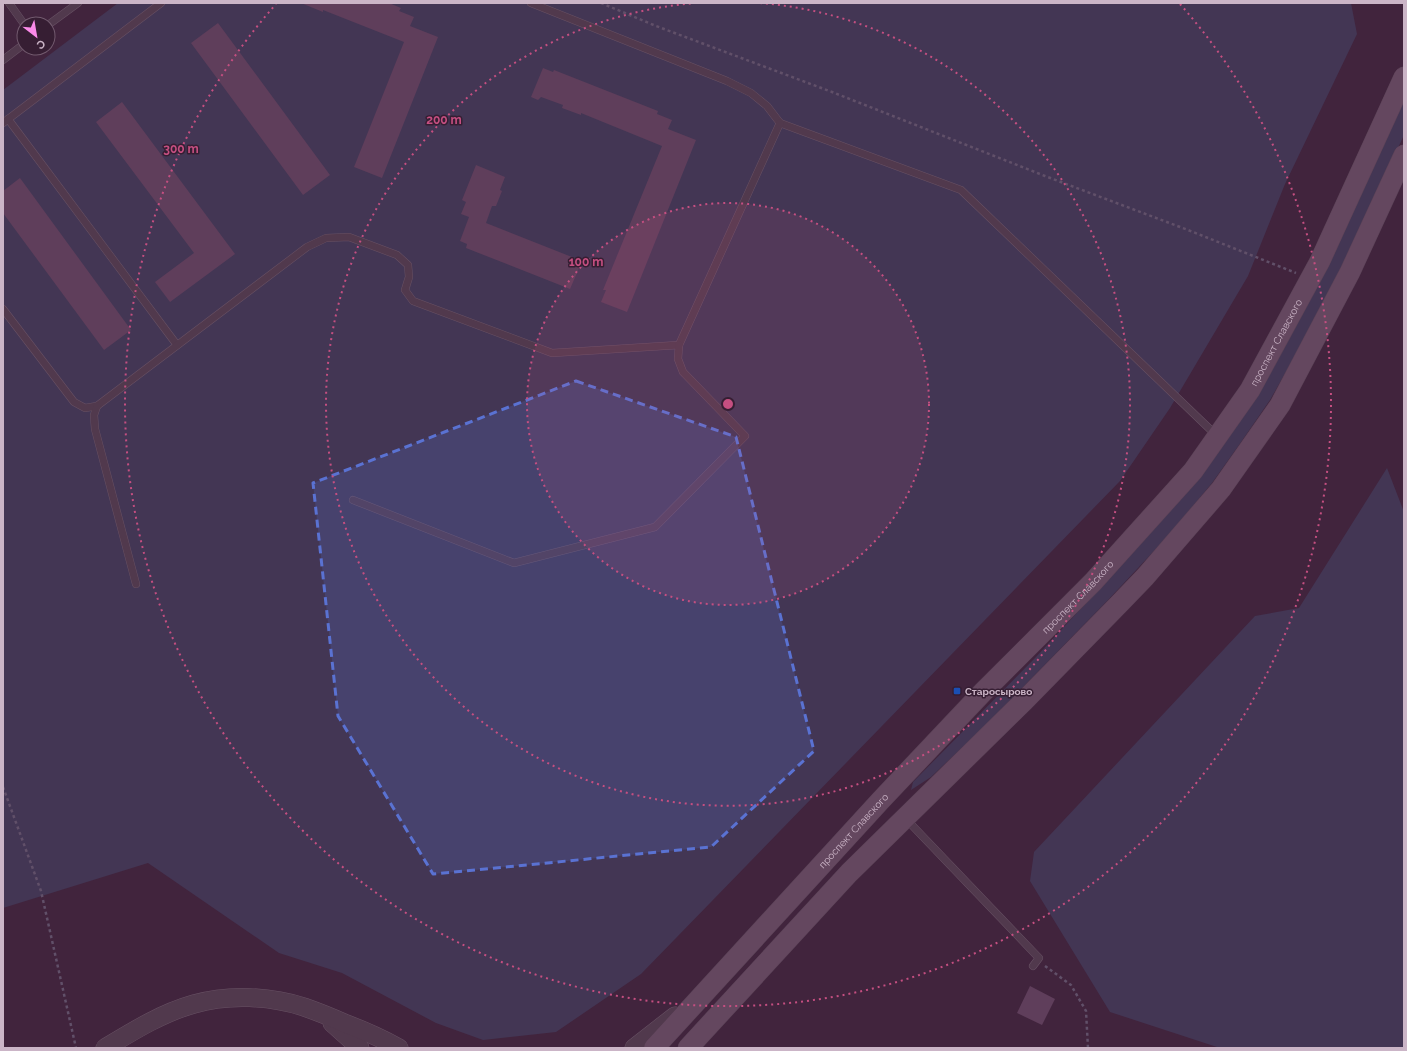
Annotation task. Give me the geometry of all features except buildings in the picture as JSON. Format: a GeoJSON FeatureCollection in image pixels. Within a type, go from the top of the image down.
{"type":"FeatureCollection","features":[{"type":"Feature","properties":{"kind":"main road","name":"проспект Славского"},"geometry":{"type":"LineString","coordinates":[[654,1048],[892,788],[983,692],[1093,582],[1193,471],[1250,390],[1320,261],[1404,77]]}},
{"type":"Feature","properties":{"kind":"main road"},"geometry":{"type":"LineString","coordinates":[[688,1048],[849,873],[1018,706],[1145,577],[1221,489],[1280,405],[1350,272],[1404,155]]}},
{"type":"Feature","properties":{"kind":"street"},"geometry":{"type":"LineString","coordinates":[[105,1048],[169,1012],[210,1000],[249,997],[283,1001],[321,1013],[382,1038],[399,1048]]}},
{"type":"Feature","properties":{"kind":"street"},"geometry":{"type":"LineString","coordinates":[[634,1048],[700,997]]}},
{"type":"Feature","properties":{"kind":"street"},"geometry":{"type":"LineString","coordinates":[[321,1013],[360,1048]]}},
{"type":"Feature","properties":{"kind":"street"},"geometry":{"type":"LineString","coordinates":[[694,1048],[718,1016]]}},
{"type":"Feature","properties":{"kind":"lane"},"geometry":{"type":"LineString","coordinates":[[9,3],[18,16]]}},
{"type":"Feature","properties":{"kind":"lane"},"geometry":{"type":"LineString","coordinates":[[56,19],[78,3]]}},
{"type":"Feature","properties":{"kind":"lane"},"geometry":{"type":"LineString","coordinates":[[161,3],[6,121],[177,345]]}},
{"type":"Feature","properties":{"kind":"lane"},"geometry":{"type":"LineString","coordinates":[[531,3],[727,81],[751,93],[767,106],[780,123],[961,190],[1217,436]]}},
{"type":"Feature","properties":{"kind":"lane"},"geometry":{"type":"LineString","coordinates":[[3,60],[16,50]]}},
{"type":"Feature","properties":{"kind":"lane"},"geometry":{"type":"LineString","coordinates":[[353,500],[514,563],[655,527],[745,436],[683,372],[678,359],[679,345],[780,123]]}},
{"type":"Feature","properties":{"kind":"lane"},"geometry":{"type":"LineString","coordinates":[[3,309],[74,402],[84,408],[97,406],[307,247],[326,238],[349,237],[397,255],[408,265],[409,277],[405,290],[413,301],[552,354],[679,345]]}},
{"type":"Feature","properties":{"kind":"lane"},"geometry":{"type":"LineString","coordinates":[[97,406],[94,416],[95,429],[136,584]]}},
{"type":"Feature","properties":{"kind":"lane"},"geometry":{"type":"LineString","coordinates":[[905,818],[1039,958],[1035,963]]}},
{"type":"Feature","properties":{"kind":"path"},"geometry":{"type":"LineString","coordinates":[[601,3],[656,26],[832,92],[1310,279]]}},
{"type":"Feature","properties":{"kind":"path"},"geometry":{"type":"LineString","coordinates":[[3,788],[41,891],[76,1048]]}},
{"type":"Feature","properties":{"kind":"path"},"geometry":{"type":"LineString","coordinates":[[1035,963],[1071,985],[1086,1011],[1088,1048]]}},
{"type":"Feature","properties":{"kind":"highlighted area"},"geometry":{"type":"Polygon","coordinates":[[[576,381],[736,437],[814,751],[711,847],[433,874],[338,716],[313,483],[576,381]]]}},
{"type":"Feature","properties":{"kind":"shaded area"},"geometry":{"type":"Polygon","coordinates":[[[118,3],[1351,3],[1357,34],[1285,184],[1248,276],[1170,408],[1120,481],[641,974],[556,1032],[483,1040],[436,1023],[342,973],[279,953],[148,863],[3,908],[3,90],[48,56],[56,56],[56,50],[118,3]]]}},
{"type":"Feature","properties":{"kind":"shaded area"},"geometry":{"type":"Polygon","coordinates":[[[1404,95],[1404,135],[1342,268],[1308,333],[1270,400],[1239,445],[1212,483],[1168,536],[1109,599],[985,726],[931,777],[911,790],[913,782],[1036,657],[1099,589],[1196,475],[1404,95]]]}},
{"type":"Feature","properties":{"kind":"shaded area"},"geometry":{"type":"Polygon","coordinates":[[[1387,468],[1404,512],[1404,1048],[1220,1048],[1110,1012],[1030,881],[1034,852],[1255,616],[1299,608],[1387,468]]]}},
{"type":"Feature","properties":{"kind":"place","name":"Старосырово"},"geometry":{"type":"Point","coordinates":[957,691]}}]}
